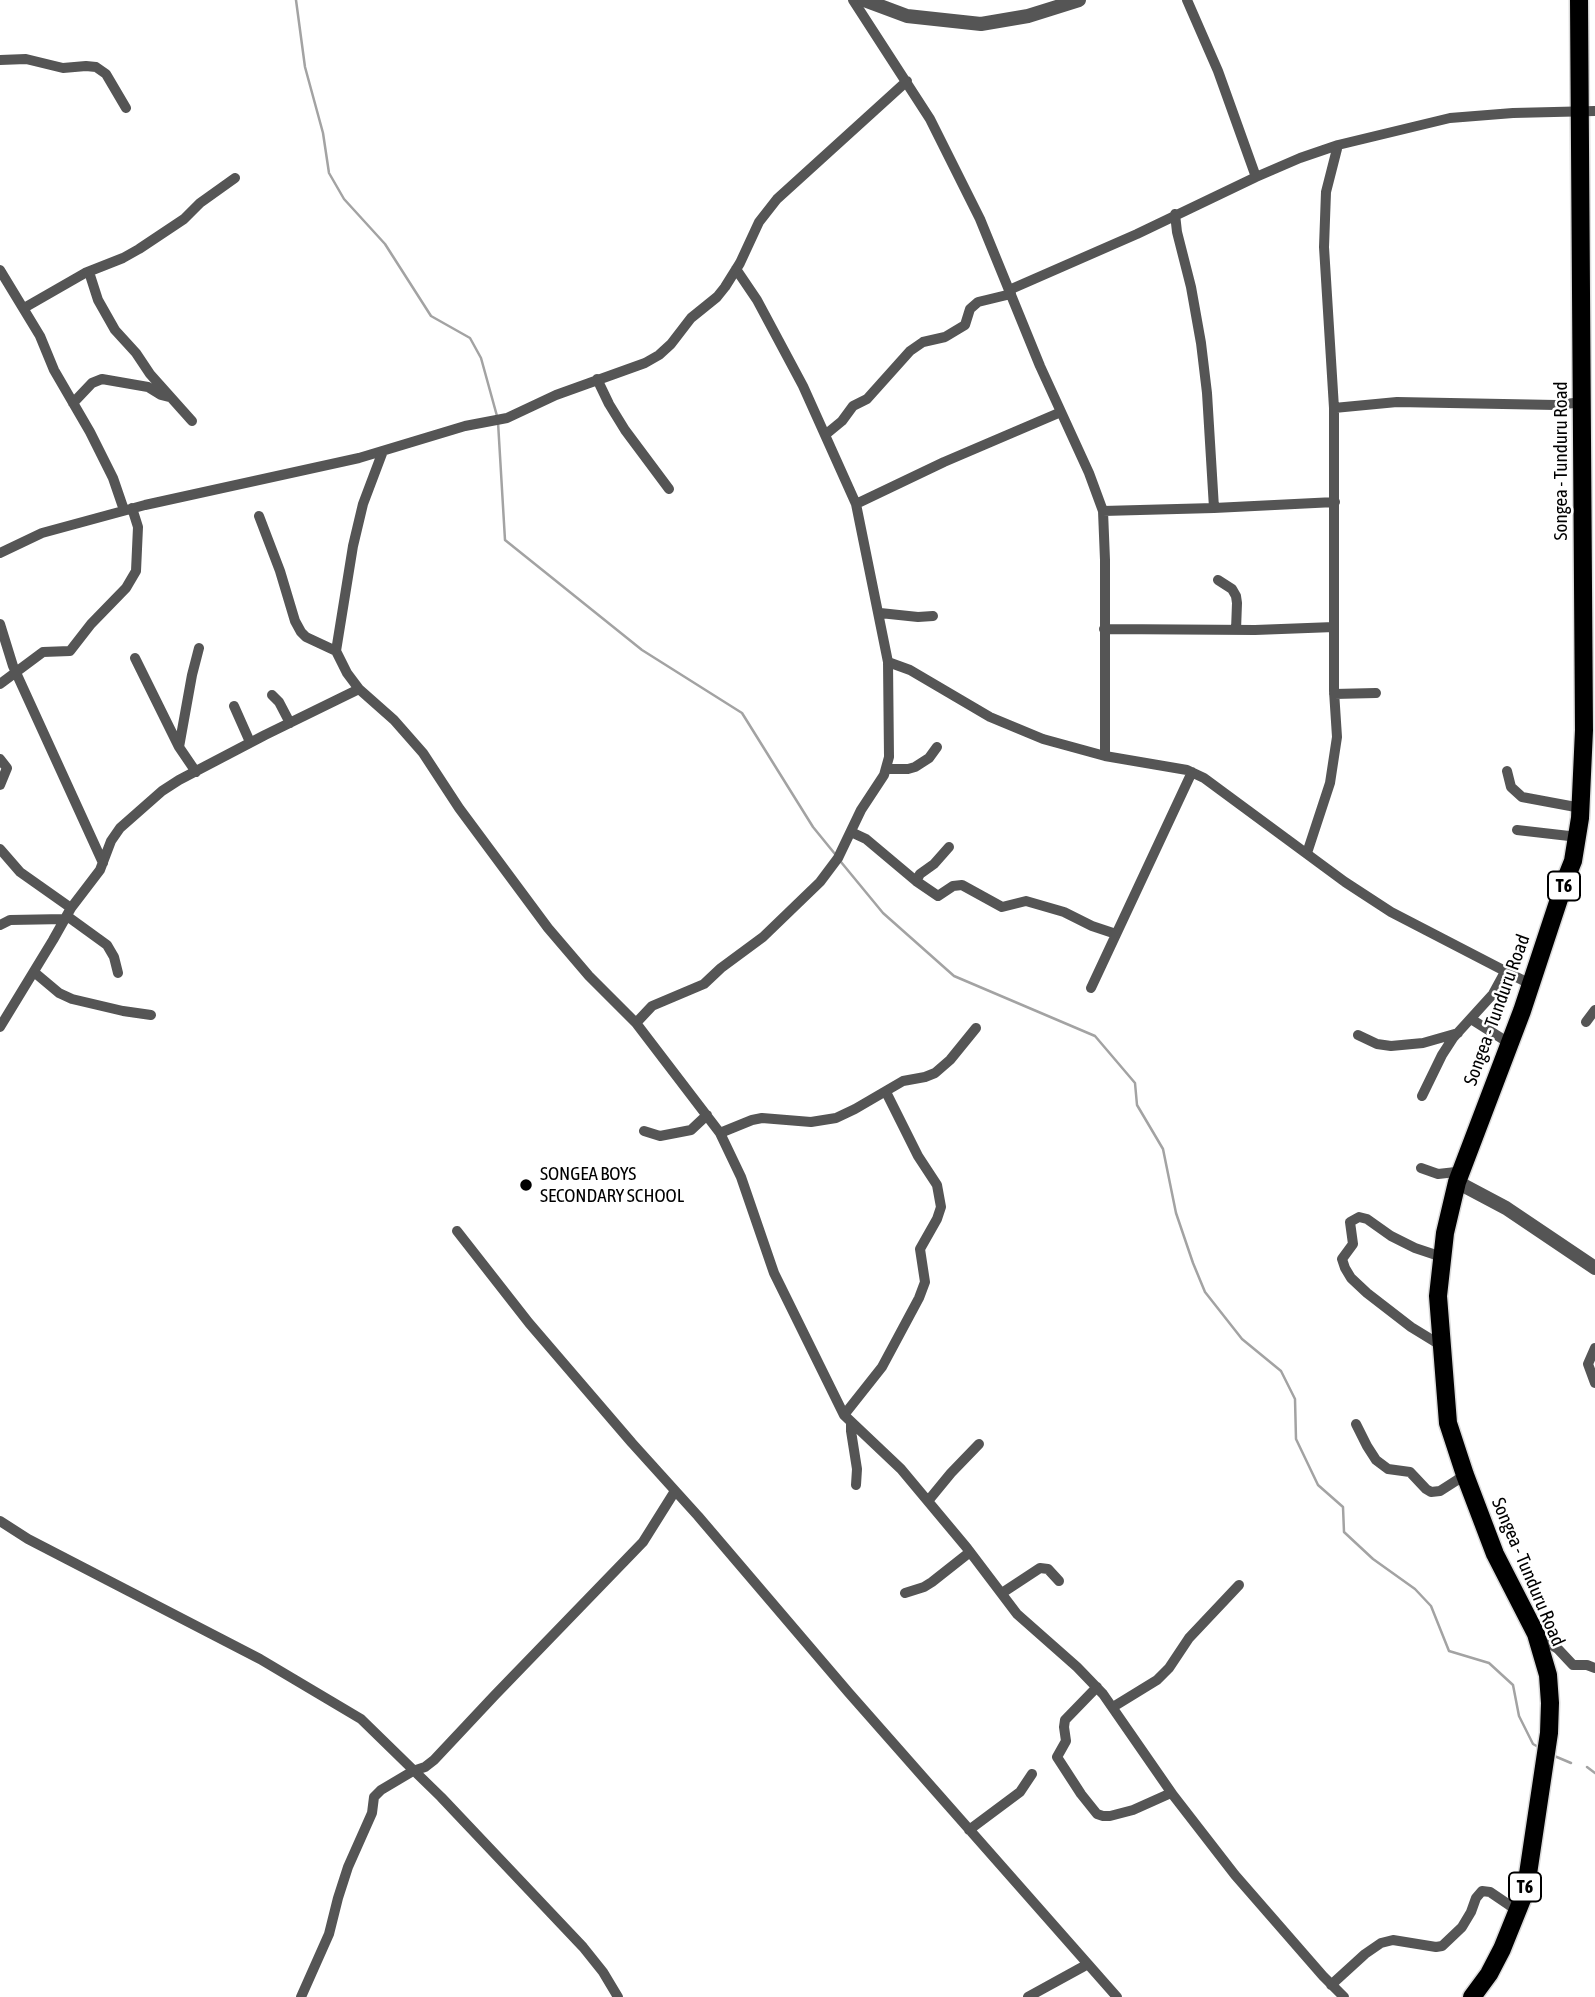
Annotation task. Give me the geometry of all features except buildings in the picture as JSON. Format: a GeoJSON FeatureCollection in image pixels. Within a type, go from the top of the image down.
{"type":"FeatureCollection","features":[{"type":"Feature","properties":{"kind":"highway","name":"Songea - Tunduru Road"},"geometry":{"type":"LineString","coordinates":[[1472,1997],[1503,1949],[1528,1874],[1549,1733],[1550,1703],[1548,1675],[1536,1634],[1494,1553],[1448,1423],[1438,1296],[1445,1233],[1459,1175],[1573,862],[1578,837],[1589,729],[1589,538],[1583,402],[1588,294],[1587,111],[1579,0]]}},
{"type":"Feature","properties":{"kind":"street"},"geometry":{"type":"LineString","coordinates":[[853,0],[930,119],[980,219],[1103,511],[1105,756]]}},
{"type":"Feature","properties":{"kind":"street"},"geometry":{"type":"LineString","coordinates":[[864,0],[907,16],[981,24],[1028,16],[1079,0]]}},
{"type":"Feature","properties":{"kind":"street"},"geometry":{"type":"LineString","coordinates":[[1187,0],[1218,71],[1256,177]]}},
{"type":"Feature","properties":{"kind":"street"},"geometry":{"type":"LineString","coordinates":[[0,60],[26,59],[63,68],[96,67],[106,74],[126,108]]}},
{"type":"Feature","properties":{"kind":"street"},"geometry":{"type":"LineString","coordinates":[[0,553],[42,533],[128,509],[359,458],[436,434],[507,418],[556,395],[645,363],[671,344],[691,318],[717,297],[736,269],[759,222],[777,199],[907,81]]}},
{"type":"Feature","properties":{"kind":"street"},"geometry":{"type":"LineString","coordinates":[[825,435],[842,421],[853,406],[867,399],[910,351],[923,342],[945,337],[965,325],[970,309],[978,302],[1010,292],[1300,158],[1338,145],[1450,118],[1587,111]]}},
{"type":"Feature","properties":{"kind":"street"},"geometry":{"type":"LineString","coordinates":[[1307,853],[1332,770],[1336,737],[1334,408],[1324,247],[1326,192],[1338,145]]}},
{"type":"Feature","properties":{"kind":"street"},"geometry":{"type":"LineString","coordinates":[[24,308],[89,272],[139,249],[184,219],[200,203],[235,178]]}},
{"type":"Feature","properties":{"kind":"street"},"geometry":{"type":"LineString","coordinates":[[1175,214],[1201,343],[1214,508]]}},
{"type":"Feature","properties":{"kind":"street"},"geometry":{"type":"LineString","coordinates":[[636,1023],[652,1006],[701,985],[763,937],[820,882],[838,858],[861,810],[886,769],[890,741],[888,662],[856,504],[803,386],[757,300],[736,269]]}},
{"type":"Feature","properties":{"kind":"street"},"geometry":{"type":"LineString","coordinates":[[0,270],[40,336],[54,370],[138,527],[134,577],[74,647],[67,652],[43,652],[0,684]]}},
{"type":"Feature","properties":{"kind":"street"},"geometry":{"type":"LineString","coordinates":[[89,272],[98,300],[115,330],[192,421]]}},
{"type":"Feature","properties":{"kind":"street"},"geometry":{"type":"LineString","coordinates":[[73,403],[92,383],[102,379],[148,387],[161,396],[172,397]]}},
{"type":"Feature","properties":{"kind":"street"},"geometry":{"type":"LineString","coordinates":[[597,379],[625,430],[669,489]]}},
{"type":"Feature","properties":{"kind":"street"},"geometry":{"type":"LineString","coordinates":[[1334,408],[1397,402],[1556,405],[1583,402]]}},
{"type":"Feature","properties":{"kind":"street"},"geometry":{"type":"LineString","coordinates":[[856,504],[944,462],[1061,412]]}},
{"type":"Feature","properties":{"kind":"street"},"geometry":{"type":"LineString","coordinates":[[383,451],[363,504],[353,545],[336,651],[359,689],[394,720],[423,753],[459,808],[541,919],[589,976],[636,1023],[720,1133],[734,1160],[778,1282],[867,1452]]}},
{"type":"Feature","properties":{"kind":"street"},"geometry":{"type":"LineString","coordinates":[[1103,511],[1335,502]]}},
{"type":"Feature","properties":{"kind":"street"},"geometry":{"type":"LineString","coordinates":[[259,516],[301,632],[336,651]]}},
{"type":"Feature","properties":{"kind":"street"},"geometry":{"type":"LineString","coordinates":[[1218,580],[1232,589],[1236,596],[1236,630]]}},
{"type":"Feature","properties":{"kind":"street"},"geometry":{"type":"LineString","coordinates":[[880,613],[933,616]]}},
{"type":"Feature","properties":{"kind":"street"},"geometry":{"type":"LineString","coordinates":[[0,625],[17,673],[103,863]]}},
{"type":"Feature","properties":{"kind":"street"},"geometry":{"type":"LineString","coordinates":[[1104,628],[1236,630],[1334,627]]}},
{"type":"Feature","properties":{"kind":"street"},"geometry":{"type":"LineString","coordinates":[[179,747],[199,648]]}},
{"type":"Feature","properties":{"kind":"street"},"geometry":{"type":"LineString","coordinates":[[135,658],[179,747],[196,772]]}},
{"type":"Feature","properties":{"kind":"street"},"geometry":{"type":"LineString","coordinates":[[888,662],[910,670],[990,718],[1043,739],[1105,756],[1192,772],[1204,778],[1391,912],[1530,984]]}},
{"type":"Feature","properties":{"kind":"street"},"geometry":{"type":"LineString","coordinates":[[0,1027],[68,914],[103,863],[111,841],[120,828],[179,780],[359,689]]}},
{"type":"Feature","properties":{"kind":"street"},"geometry":{"type":"LineString","coordinates":[[1334,694],[1376,693]]}},
{"type":"Feature","properties":{"kind":"street"},"geometry":{"type":"LineString","coordinates":[[272,695],[279,702],[290,723]]}},
{"type":"Feature","properties":{"kind":"street"},"geometry":{"type":"LineString","coordinates":[[234,706],[250,742]]}},
{"type":"Feature","properties":{"kind":"street"},"geometry":{"type":"LineString","coordinates":[[886,769],[915,767],[929,758],[937,747]]}},
{"type":"Feature","properties":{"kind":"street"},"geometry":{"type":"LineString","coordinates":[[0,759],[7,768],[0,785]]}},
{"type":"Feature","properties":{"kind":"street"},"geometry":{"type":"LineString","coordinates":[[1507,771],[1511,787],[1522,797],[1581,808]]}},
{"type":"Feature","properties":{"kind":"street"},"geometry":{"type":"LineString","coordinates":[[1091,988],[1192,772]]}},
{"type":"Feature","properties":{"kind":"street"},"geometry":{"type":"LineString","coordinates":[[1517,830],[1578,837]]}},
{"type":"Feature","properties":{"kind":"street"},"geometry":{"type":"LineString","coordinates":[[851,832],[866,839],[938,896],[953,886],[961,886],[1002,907],[1026,901],[1064,912],[1116,934]]}},
{"type":"Feature","properties":{"kind":"street"},"geometry":{"type":"LineString","coordinates":[[916,881],[949,847]]}},
{"type":"Feature","properties":{"kind":"street"},"geometry":{"type":"LineString","coordinates":[[0,849],[20,872],[107,945],[114,957],[118,973]]}},
{"type":"Feature","properties":{"kind":"street"},"geometry":{"type":"LineString","coordinates":[[0,925],[10,920],[68,914]]}},
{"type":"Feature","properties":{"kind":"street"},"geometry":{"type":"LineString","coordinates":[[34,972],[59,993],[72,999],[151,1015]]}},
{"type":"Feature","properties":{"kind":"street"},"geometry":{"type":"LineString","coordinates":[[1422,1096],[1442,1055],[1493,994],[1505,972]]}},
{"type":"Feature","properties":{"kind":"street"},"geometry":{"type":"LineString","coordinates":[[1586,1022],[1595,1010]]}},
{"type":"Feature","properties":{"kind":"street"},"geometry":{"type":"LineString","coordinates":[[1471,1019],[1509,1042]]}},
{"type":"Feature","properties":{"kind":"street"},"geometry":{"type":"LineString","coordinates":[[720,1133],[762,1118],[811,1122],[836,1118],[903,1081],[935,1073],[950,1060],[976,1028]]}},
{"type":"Feature","properties":{"kind":"street"},"geometry":{"type":"LineString","coordinates":[[1357,1035],[1377,1044],[1406,1045],[1458,1033]]}},
{"type":"Feature","properties":{"kind":"street"},"geometry":{"type":"LineString","coordinates":[[886,1092],[918,1156],[937,1185],[941,1207],[920,1250],[925,1282],[919,1298],[882,1367],[848,1419],[851,1431],[867,1452],[901,1469],[1017,1614],[1097,1688],[1113,1707],[1171,1793],[1235,1875],[1343,1997]]}},
{"type":"Feature","properties":{"kind":"street"},"geometry":{"type":"LineString","coordinates":[[645,1131],[660,1136],[691,1130],[707,1115]]}},
{"type":"Feature","properties":{"kind":"street"},"geometry":{"type":"LineString","coordinates":[[1421,1168],[1438,1174],[1459,1175],[1595,1268]]}},
{"type":"Feature","properties":{"kind":"street"},"geometry":{"type":"LineString","coordinates":[[1442,1257],[1415,1248],[1391,1236],[1367,1219],[1359,1217],[1350,1222],[1353,1244],[1342,1259],[1352,1278],[1367,1293],[1411,1327],[1442,1346]]}},
{"type":"Feature","properties":{"kind":"street"},"geometry":{"type":"LineString","coordinates":[[457,1231],[529,1323],[1117,1997]]}},
{"type":"Feature","properties":{"kind":"street"},"geometry":{"type":"LineString","coordinates":[[1595,1348],[1588,1364],[1595,1382]]}},
{"type":"Feature","properties":{"kind":"street"},"geometry":{"type":"LineString","coordinates":[[1356,1424],[1376,1460],[1388,1469],[1410,1472],[1431,1492],[1440,1490],[1465,1475]]}},
{"type":"Feature","properties":{"kind":"street"},"geometry":{"type":"LineString","coordinates":[[928,1501],[979,1444]]}},
{"type":"Feature","properties":{"kind":"street"},"geometry":{"type":"LineString","coordinates":[[856,1485],[857,1469],[867,1452]]}},
{"type":"Feature","properties":{"kind":"street"},"geometry":{"type":"LineString","coordinates":[[301,1997],[329,1934],[344,1877],[372,1813],[374,1797],[381,1790],[434,1760],[643,1542],[675,1491]]}},
{"type":"Feature","properties":{"kind":"street"},"geometry":{"type":"LineString","coordinates":[[0,1521],[28,1539],[260,1659],[361,1719],[583,1947],[618,1997]]}},
{"type":"Feature","properties":{"kind":"street"},"geometry":{"type":"LineString","coordinates":[[905,1594],[928,1585],[970,1552]]}},
{"type":"Feature","properties":{"kind":"street"},"geometry":{"type":"LineString","coordinates":[[1002,1593],[1040,1568],[1048,1569],[1059,1581]]}},
{"type":"Feature","properties":{"kind":"street"},"geometry":{"type":"LineString","coordinates":[[1113,1707],[1157,1680],[1189,1639],[1239,1586]]}},
{"type":"Feature","properties":{"kind":"street"},"geometry":{"type":"LineString","coordinates":[[1536,1634],[1558,1649],[1573,1665],[1595,1668]]}},
{"type":"Feature","properties":{"kind":"street"},"geometry":{"type":"LineString","coordinates":[[1097,1688],[1065,1720],[1066,1741],[1057,1757],[1081,1794],[1097,1814],[1111,1816],[1133,1810],[1171,1793]]}},
{"type":"Feature","properties":{"kind":"street"},"geometry":{"type":"LineString","coordinates":[[969,1830],[1020,1792],[1032,1774]]}},
{"type":"Feature","properties":{"kind":"street"},"geometry":{"type":"LineString","coordinates":[[1331,1985],[1381,1943],[1393,1940],[1436,1947],[1442,1945],[1462,1927],[1475,1898],[1482,1891],[1490,1892],[1518,1910]]}},
{"type":"Feature","properties":{"kind":"street"},"geometry":{"type":"LineString","coordinates":[[1028,1997],[1088,1964]]}},
{"type":"Feature","properties":{"kind":"waterway"},"geometry":{"type":"LineString","coordinates":[[296,0],[305,67],[323,133],[329,173],[344,199],[385,244],[431,316],[470,338],[481,358],[497,416]]}},
{"type":"Feature","properties":{"kind":"waterway"},"geometry":{"type":"LineString","coordinates":[[498,422],[505,540],[642,650],[742,713],[813,827],[835,854]]}},
{"type":"Feature","properties":{"kind":"waterway"},"geometry":{"type":"LineString","coordinates":[[841,862],[883,913],[954,976],[1095,1036],[1135,1083],[1137,1105],[1163,1149],[1176,1213],[1205,1292],[1242,1339],[1281,1371],[1295,1399],[1296,1439],[1318,1485],[1343,1507],[1344,1532],[1373,1559],[1415,1589],[1431,1606],[1449,1651],[1489,1663],[1513,1685],[1519,1716],[1533,1744],[1540,1748]]}},
{"type":"Feature","properties":{"kind":"waterway"},"geometry":{"type":"LineString","coordinates":[[1552,1755],[1571,1763]]}},
{"type":"Feature","properties":{"kind":"waterway"},"geometry":{"type":"LineString","coordinates":[[1587,1767],[1595,1773]]}},
{"type":"Feature","properties":{"kind":"place","name":"SONGEA BOYS SECONDARY SCHOOL"},"geometry":{"type":"Point","coordinates":[526,1185]}}]}
